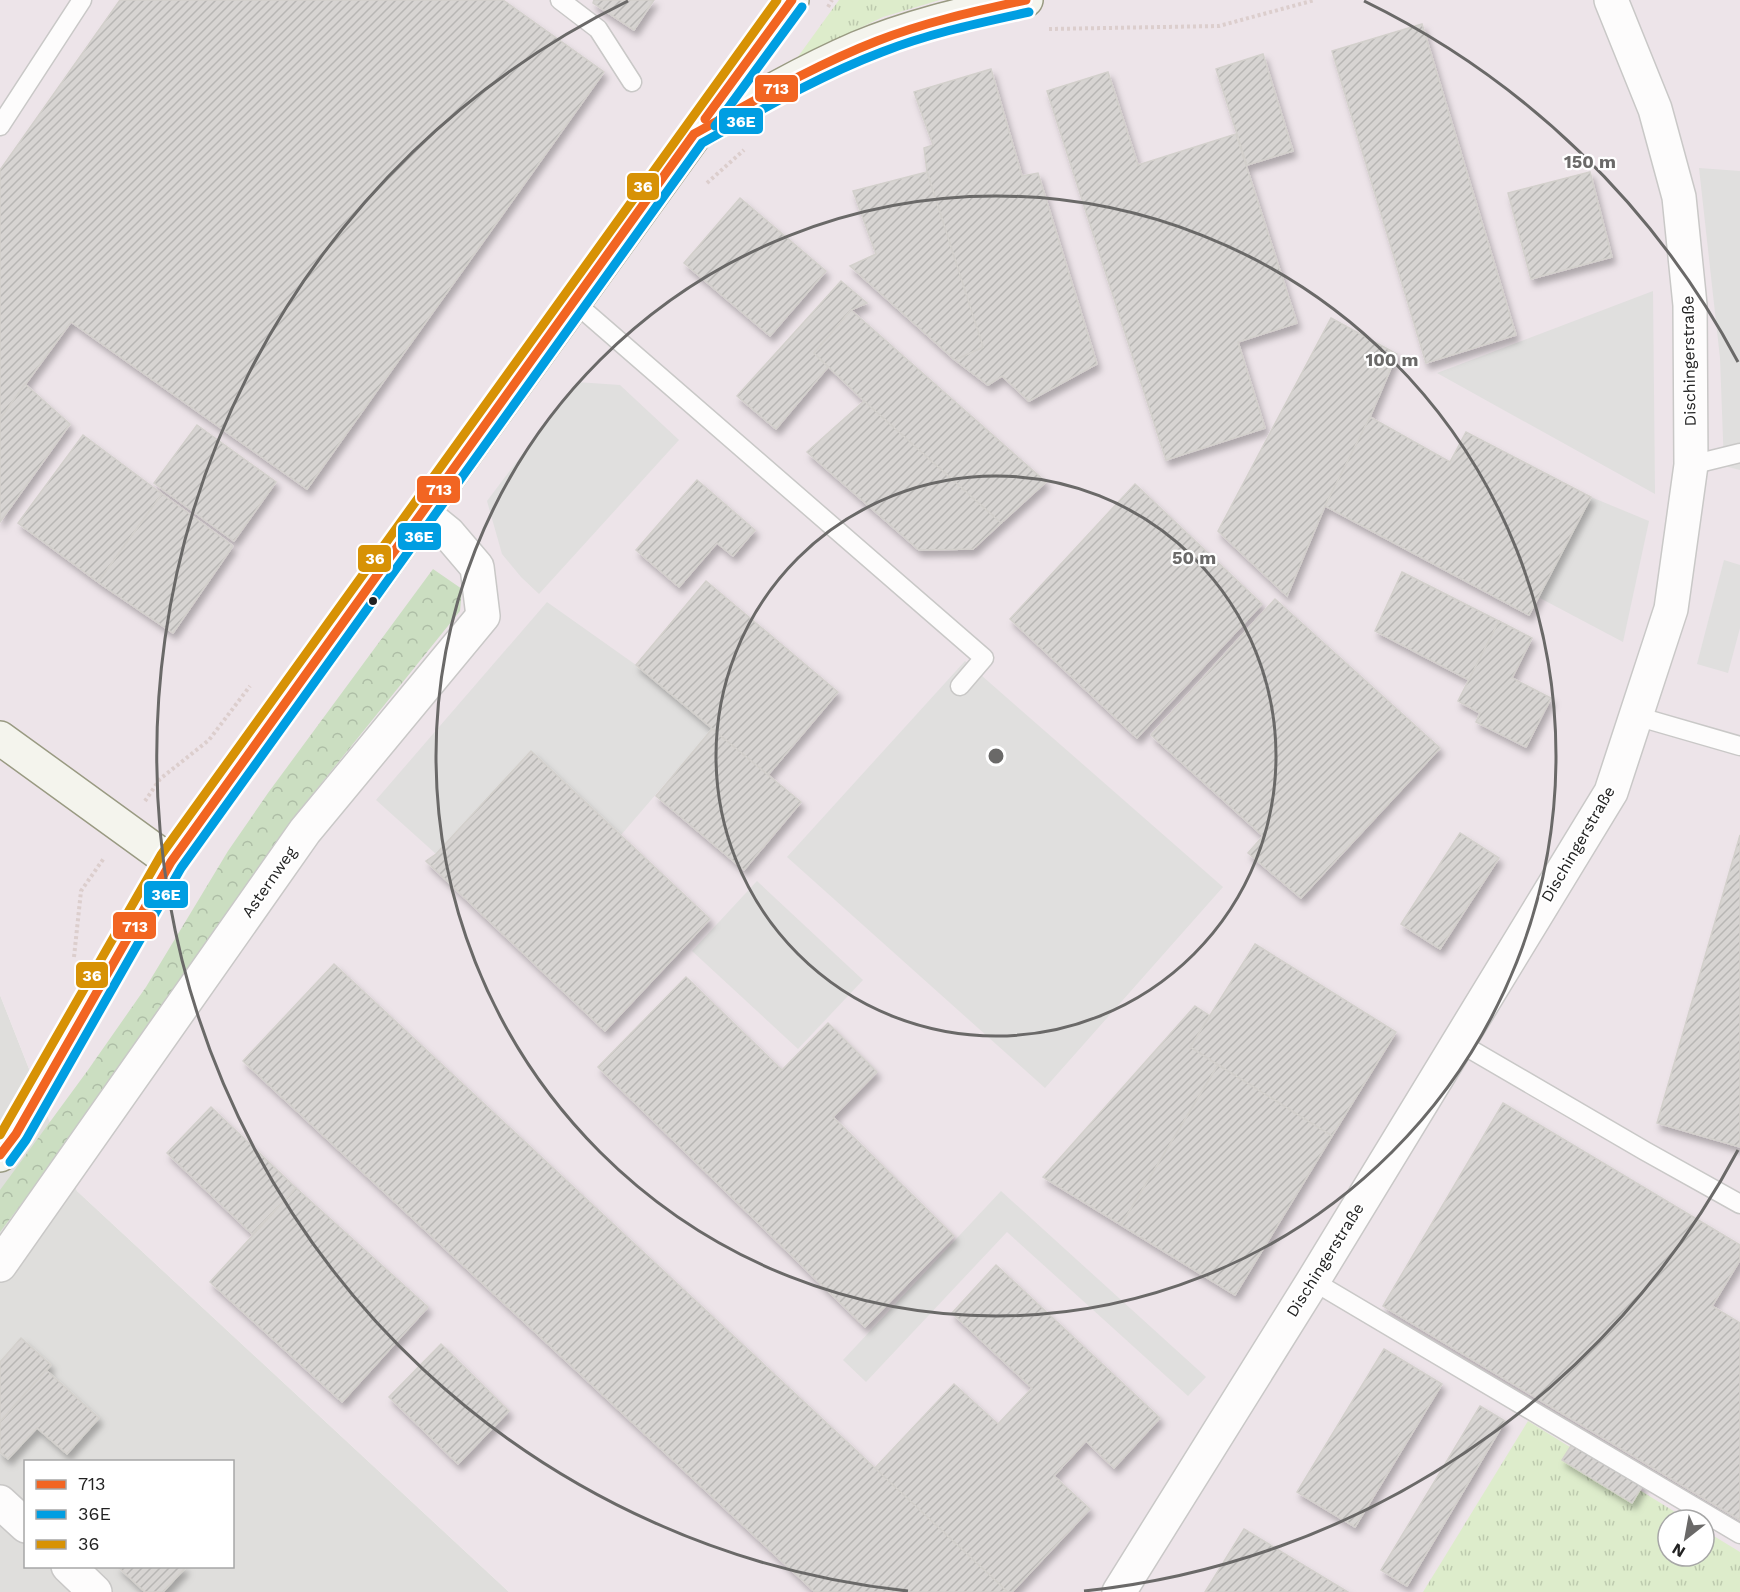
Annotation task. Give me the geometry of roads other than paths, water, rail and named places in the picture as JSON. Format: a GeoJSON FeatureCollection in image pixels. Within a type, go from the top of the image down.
{"type":"FeatureCollection","features":[{"type":"Feature","properties":{"kind":"main road"},"geometry":{"type":"LineString","coordinates":[[0,1155],[16,1134],[171,862],[792,0]]}},
{"type":"Feature","properties":{"kind":"main road"},"geometry":{"type":"LineString","coordinates":[[694,134],[766,94],[859,48],[940,20],[1026,0]]}},
{"type":"Feature","properties":{"kind":"main road"},"geometry":{"type":"LineString","coordinates":[[0,738],[171,862]]}},
{"type":"Feature","properties":{"kind":"street","name":"Dischingerstraße"},"geometry":{"type":"LineString","coordinates":[[1119,1592],[1313,1281],[1611,792],[1671,609],[1691,465],[1690,305],[1679,197],[1655,109],[1611,0]]}},
{"type":"Feature","properties":{"kind":"street","name":"Asternweg"},"geometry":{"type":"LineString","coordinates":[[0,1265],[305,831],[483,616],[477,567],[448,534],[422,512]]}},
{"type":"Feature","properties":{"kind":"street"},"geometry":{"type":"LineString","coordinates":[[0,1502],[24,1525]]}},
{"type":"Feature","properties":{"kind":"street"},"geometry":{"type":"LineString","coordinates":[[70,1568],[94,1592]]}},
{"type":"Feature","properties":{"kind":"lane"},"geometry":{"type":"LineString","coordinates":[[0,126],[82,0]]}},
{"type":"Feature","properties":{"kind":"lane"},"geometry":{"type":"LineString","coordinates":[[560,0],[598,29],[632,82]]}},
{"type":"Feature","properties":{"kind":"lane"},"geometry":{"type":"LineString","coordinates":[[574,302],[984,658],[960,686]]}},
{"type":"Feature","properties":{"kind":"lane"},"geometry":{"type":"LineString","coordinates":[[1691,465],[1740,453]]}},
{"type":"Feature","properties":{"kind":"lane"},"geometry":{"type":"LineString","coordinates":[[1636,716],[1740,746]]}},
{"type":"Feature","properties":{"kind":"lane"},"geometry":{"type":"LineString","coordinates":[[1458,1042],[1740,1204]]}},
{"type":"Feature","properties":{"kind":"lane"},"geometry":{"type":"LineString","coordinates":[[1313,1281],[1740,1534]]}}]}
